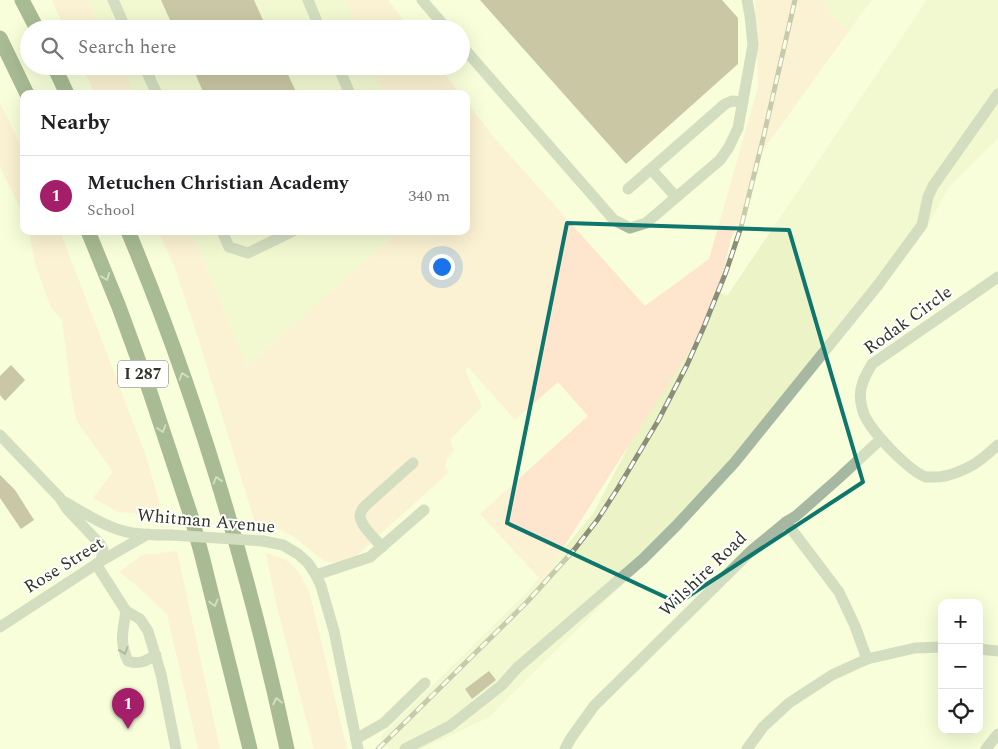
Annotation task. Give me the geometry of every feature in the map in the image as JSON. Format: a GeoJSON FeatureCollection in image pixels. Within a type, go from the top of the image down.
{"type":"FeatureCollection","features":[{"type":"Feature","properties":{"kind":"highway"},"geometry":{"type":"LineString","coordinates":[[22,0],[32,20]]}},
{"type":"Feature","properties":{"kind":"highway"},"geometry":{"type":"LineString","coordinates":[[0,38],[25,90]]}},
{"type":"Feature","properties":{"kind":"highway"},"geometry":{"type":"LineString","coordinates":[[58,75],[65,90]]}},
{"type":"Feature","properties":{"kind":"highway","name":"I 287"},"geometry":{"type":"LineString","coordinates":[[90,235],[150,392],[192,519],[250,749]]}},
{"type":"Feature","properties":{"kind":"highway","name":"I 287"},"geometry":{"type":"LineString","coordinates":[[130,235],[164,322],[227,511],[274,687],[287,749]]}},
{"type":"Feature","properties":{"kind":"street"},"geometry":{"type":"LineString","coordinates":[[112,0],[122,20]]}},
{"type":"Feature","properties":{"kind":"street"},"geometry":{"type":"LineString","coordinates":[[308,0],[316,20]]}},
{"type":"Feature","properties":{"kind":"street"},"geometry":{"type":"LineString","coordinates":[[422,0],[439,20]]}},
{"type":"Feature","properties":{"kind":"street"},"geometry":{"type":"LineString","coordinates":[[470,55],[614,220],[630,228],[646,224],[720,160],[729,147],[738,128],[753,45],[747,0]]}},
{"type":"Feature","properties":{"kind":"street"},"geometry":{"type":"LineString","coordinates":[[148,75],[155,90]]}},
{"type":"Feature","properties":{"kind":"street"},"geometry":{"type":"LineString","coordinates":[[342,75],[348,90]]}},
{"type":"Feature","properties":{"kind":"street"},"geometry":{"type":"LineString","coordinates":[[405,749],[450,726],[502,685],[517,668],[643,559],[735,462],[878,284],[922,225],[928,197],[933,186],[998,94]]}},
{"type":"Feature","properties":{"kind":"street"},"geometry":{"type":"LineString","coordinates":[[628,189],[725,104],[732,101],[743,102]]}},
{"type":"Feature","properties":{"kind":"street"},"geometry":{"type":"LineString","coordinates":[[650,169],[676,198]]}},
{"type":"Feature","properties":{"kind":"street"},"geometry":{"type":"LineString","coordinates":[[224,235],[230,247],[248,253],[285,235]]}},
{"type":"Feature","properties":{"kind":"street","name":"Rodak Circle"},"geometry":{"type":"LineString","coordinates":[[998,277],[872,364],[860,390],[860,402],[865,418],[880,439],[904,462],[926,477],[936,478],[966,468],[980,460],[998,445]]}},
{"type":"Feature","properties":{"kind":"street","name":"Whitman Avenue"},"geometry":{"type":"LineString","coordinates":[[0,435],[60,498],[67,509],[100,544],[103,550],[99,562],[126,612]]}},
{"type":"Feature","properties":{"kind":"street","name":"Wilshire Road"},"geometry":{"type":"LineString","coordinates":[[565,749],[594,706],[752,550],[796,516],[880,439]]}},
{"type":"Feature","properties":{"kind":"street"},"geometry":{"type":"LineString","coordinates":[[382,547],[365,527],[360,513],[366,505],[413,463]]}},
{"type":"Feature","properties":{"kind":"street","name":"Whitman Avenue"},"geometry":{"type":"LineString","coordinates":[[60,498],[102,523],[131,533],[263,541],[283,546],[298,554],[308,563],[316,575],[334,631],[357,744]]}},
{"type":"Feature","properties":{"kind":"street"},"geometry":{"type":"LineString","coordinates":[[316,575],[370,557],[424,510]]}},
{"type":"Feature","properties":{"kind":"street"},"geometry":{"type":"LineString","coordinates":[[786,522],[840,592],[856,626],[867,659]]}},
{"type":"Feature","properties":{"kind":"street","name":"Rose Street"},"geometry":{"type":"LineString","coordinates":[[0,627],[99,562],[148,534]]}},
{"type":"Feature","properties":{"kind":"street"},"geometry":{"type":"LineString","coordinates":[[156,655],[143,662],[135,663],[128,661],[121,642],[126,612],[140,619],[148,630],[156,655],[175,749]]}},
{"type":"Feature","properties":{"kind":"street"},"geometry":{"type":"LineString","coordinates":[[747,749],[763,727],[789,703],[832,675],[867,659],[915,648],[938,647]]}},
{"type":"Feature","properties":{"kind":"street"},"geometry":{"type":"LineString","coordinates":[[983,649],[998,651]]}},
{"type":"Feature","properties":{"kind":"street"},"geometry":{"type":"LineString","coordinates":[[357,744],[384,723],[425,683]]}},
{"type":"Feature","properties":{"kind":"street"},"geometry":{"type":"LineString","coordinates":[[986,749],[998,734]]}},
{"type":"Feature","properties":{"kind":"highlighted area"},"geometry":{"type":"Polygon","coordinates":[[[567,223],[789,230],[863,482],[678,603],[507,523],[567,223]]]}},
{"type":"Feature","properties":{"kind":"shaded area"},"geometry":{"type":"Polygon","coordinates":[[[52,0],[87,0],[97,20],[61,20],[52,0]]]}},
{"type":"Feature","properties":{"kind":"shaded area"},"geometry":{"type":"Polygon","coordinates":[[[87,0],[346,0],[354,20],[97,20],[87,0]]]}},
{"type":"Feature","properties":{"kind":"shaded area"},"geometry":{"type":"Polygon","coordinates":[[[346,0],[388,0],[403,20],[354,20],[346,0]]]}},
{"type":"Feature","properties":{"kind":"shaded area"},"geometry":{"type":"Polygon","coordinates":[[[755,0],[826,0],[824,8],[848,30],[865,9],[758,157],[751,198],[731,238],[718,296],[688,353],[542,581],[480,514],[588,416],[558,382],[515,420],[468,367],[465,370],[482,407],[450,440],[454,450],[445,466],[449,472],[356,556],[336,563],[324,561],[293,536],[281,530],[256,526],[175,268],[160,235],[193,235],[247,366],[394,235],[470,235],[470,106],[496,140],[645,306],[709,259],[758,87],[755,0]]]}},
{"type":"Feature","properties":{"kind":"shaded area"},"geometry":{"type":"Polygon","coordinates":[[[826,0],[872,0],[848,30],[824,8],[826,0]]]}},
{"type":"Feature","properties":{"kind":"shaded area"},"geometry":{"type":"Polygon","coordinates":[[[927,0],[998,0],[998,138],[948,188],[926,229],[656,551],[489,717],[422,749],[389,749],[380,737],[528,591],[593,514],[712,288],[727,296],[927,0]]]}},
{"type":"Feature","properties":{"kind":"shaded area"},"geometry":{"type":"Polygon","coordinates":[[[86,75],[127,75],[132,90],[93,90],[86,75]]]}},
{"type":"Feature","properties":{"kind":"shaded area"},"geometry":{"type":"Polygon","coordinates":[[[127,75],[376,75],[381,90],[132,90],[127,75]]]}},
{"type":"Feature","properties":{"kind":"shaded area"},"geometry":{"type":"Polygon","coordinates":[[[376,75],[446,75],[457,90],[381,90],[376,75]]]}},
{"type":"Feature","properties":{"kind":"shaded area"},"geometry":{"type":"Polygon","coordinates":[[[0,103],[20,144],[20,208],[0,167],[0,103]]]}},
{"type":"Feature","properties":{"kind":"shaded area"},"geometry":{"type":"Polygon","coordinates":[[[30,235],[62,235],[146,456],[163,515],[118,512],[93,498],[113,472],[76,420],[62,320],[51,308],[35,263],[30,235]]]}},
{"type":"Feature","properties":{"kind":"shaded area"},"geometry":{"type":"Polygon","coordinates":[[[193,235],[395,235],[247,366],[193,235]]]}},
{"type":"Feature","properties":{"kind":"shaded area"},"geometry":{"type":"Polygon","coordinates":[[[177,551],[220,749],[198,749],[167,614],[119,572],[142,555],[177,551]]]}},
{"type":"Feature","properties":{"kind":"shaded area"},"geometry":{"type":"Polygon","coordinates":[[[266,553],[286,560],[298,571],[309,591],[347,749],[314,749],[276,603],[266,553]]]}},
{"type":"Feature","properties":{"kind":"building"},"geometry":{"type":"Polygon","coordinates":[[[161,0],[254,0],[263,20],[170,20],[161,0]]]}},
{"type":"Feature","properties":{"kind":"building"},"geometry":{"type":"Polygon","coordinates":[[[480,0],[722,0],[738,18],[738,64],[626,164],[480,0]]]}},
{"type":"Feature","properties":{"kind":"building"},"geometry":{"type":"Polygon","coordinates":[[[196,75],[288,75],[295,90],[202,90],[196,75]]]}},
{"type":"Feature","properties":{"kind":"building"},"geometry":{"type":"Polygon","coordinates":[[[11,365],[25,380],[5,401],[0,395],[0,376],[11,365]]]}},
{"type":"Feature","properties":{"kind":"building"},"geometry":{"type":"Polygon","coordinates":[[[0,475],[15,490],[34,520],[21,529],[0,498],[0,475]]]}},
{"type":"Feature","properties":{"kind":"building"},"geometry":{"type":"Polygon","coordinates":[[[489,671],[496,680],[472,699],[465,689],[489,671]]]}},
{"type":"Feature","properties":{"kind":"railway"},"geometry":{"type":"LineString","coordinates":[[378,749],[527,602],[574,550],[598,519],[658,421],[703,329],[726,272],[741,227],[795,0]]}},
{"type":"Feature","properties":{"kind":"place","name":"Metuchen Christian Academy"},"geometry":{"type":"Point","coordinates":[128,729]}}]}
